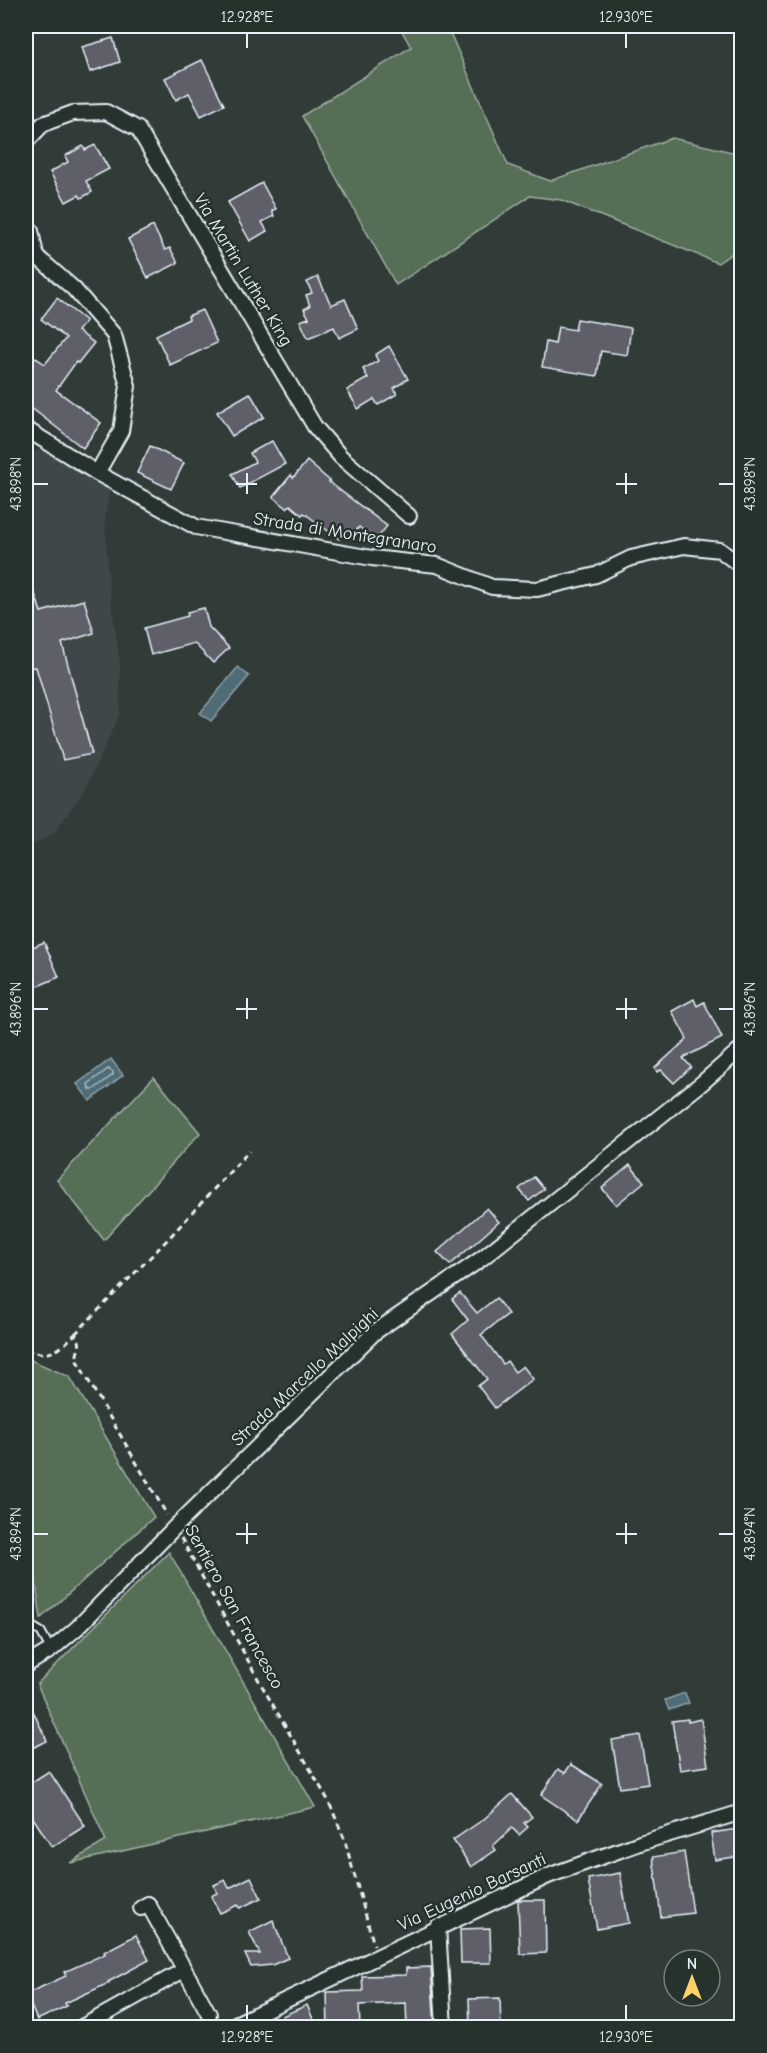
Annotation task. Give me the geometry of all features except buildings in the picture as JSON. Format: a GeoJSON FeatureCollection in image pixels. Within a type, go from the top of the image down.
{"type":"FeatureCollection","features":[{"type":"Feature","properties":{"kind":"street","name":"Via Martin Luther King"},"geometry":{"type":"LineString","coordinates":[[26,142],[43,124],[73,113],[105,112],[138,129],[315,427],[341,457],[409,516]]}},
{"type":"Feature","properties":{"kind":"street"},"geometry":{"type":"LineString","coordinates":[[26,222],[31,231],[31,251],[74,289],[114,335],[128,386],[121,431],[97,473]]}},
{"type":"Feature","properties":{"kind":"street","name":"Strada di Montegranaro"},"geometry":{"type":"LineString","coordinates":[[26,429],[97,473],[196,527],[372,558],[438,564],[492,587],[537,589],[596,575],[631,558],[684,546],[720,550],[741,567]]}},
{"type":"Feature","properties":{"kind":"street","name":"Strada Marcello Malpighi"},"geometry":{"type":"LineString","coordinates":[[26,1665],[51,1650],[77,1628],[174,1528],[375,1332],[481,1259],[702,1083],[741,1048]]}},
{"type":"Feature","properties":{"kind":"street","name":"Via Eugenio Barsanti"},"geometry":{"type":"LineString","coordinates":[[227,2028],[438,1926],[548,1876],[640,1843],[741,1812]]}},
{"type":"Feature","properties":{"kind":"street"},"geometry":{"type":"LineString","coordinates":[[141,1908],[148,1904],[209,2014]]}},
{"type":"Feature","properties":{"kind":"street"},"geometry":{"type":"LineString","coordinates":[[438,1926],[444,2028]]}},
{"type":"Feature","properties":{"kind":"street"},"geometry":{"type":"LineString","coordinates":[[80,2028],[184,1970]]}},
{"type":"Feature","properties":{"kind":"lane"},"geometry":{"type":"LineString","coordinates":[[26,1623],[41,1632],[51,1650]]}},
{"type":"Feature","properties":{"kind":"path"},"geometry":{"type":"LineString","coordinates":[[26,1350],[44,1355],[58,1351],[168,1239],[249,1151]]}},
{"type":"Feature","properties":{"kind":"path","name":"Sentiero San Francesco"},"geometry":{"type":"LineString","coordinates":[[75,1334],[80,1345],[76,1356],[77,1361],[192,1555],[262,1686],[328,1800],[344,1838],[377,1955]]}},
{"type":"Feature","properties":{"kind":"shaded area"},"geometry":{"type":"Polygon","coordinates":[[[39,450],[110,484],[105,519],[109,587],[120,664],[120,714],[86,788],[54,833],[26,849],[26,457],[39,450]]]}},
{"type":"Feature","properties":{"kind":"green space"},"geometry":{"type":"Polygon","coordinates":[[[399,26],[447,26],[508,165],[550,181],[672,138],[741,154],[741,247],[718,263],[561,200],[530,196],[396,285],[302,116],[411,47],[399,26]]]}},
{"type":"Feature","properties":{"kind":"green space"},"geometry":{"type":"Polygon","coordinates":[[[154,1077],[200,1133],[104,1240],[57,1180],[154,1077]]]}},
{"type":"Feature","properties":{"kind":"green space"},"geometry":{"type":"Polygon","coordinates":[[[26,1358],[70,1377],[154,1517],[41,1618],[26,1518],[26,1358]]]}},
{"type":"Feature","properties":{"kind":"green space"},"geometry":{"type":"Polygon","coordinates":[[[169,1552],[315,1807],[70,1863],[106,1841],[37,1684],[169,1552]]]}},
{"type":"Feature","properties":{"kind":"water"},"geometry":{"type":"Polygon","coordinates":[[[238,667],[249,676],[211,721],[200,713],[238,667]]]}},
{"type":"Feature","properties":{"kind":"water"},"geometry":{"type":"Polygon","coordinates":[[[111,1059],[123,1075],[90,1101],[77,1084],[111,1059]]]}},
{"type":"Feature","properties":{"kind":"water"},"geometry":{"type":"Polygon","coordinates":[[[685,1693],[689,1703],[669,1710],[665,1700],[685,1693]]]}}]}
